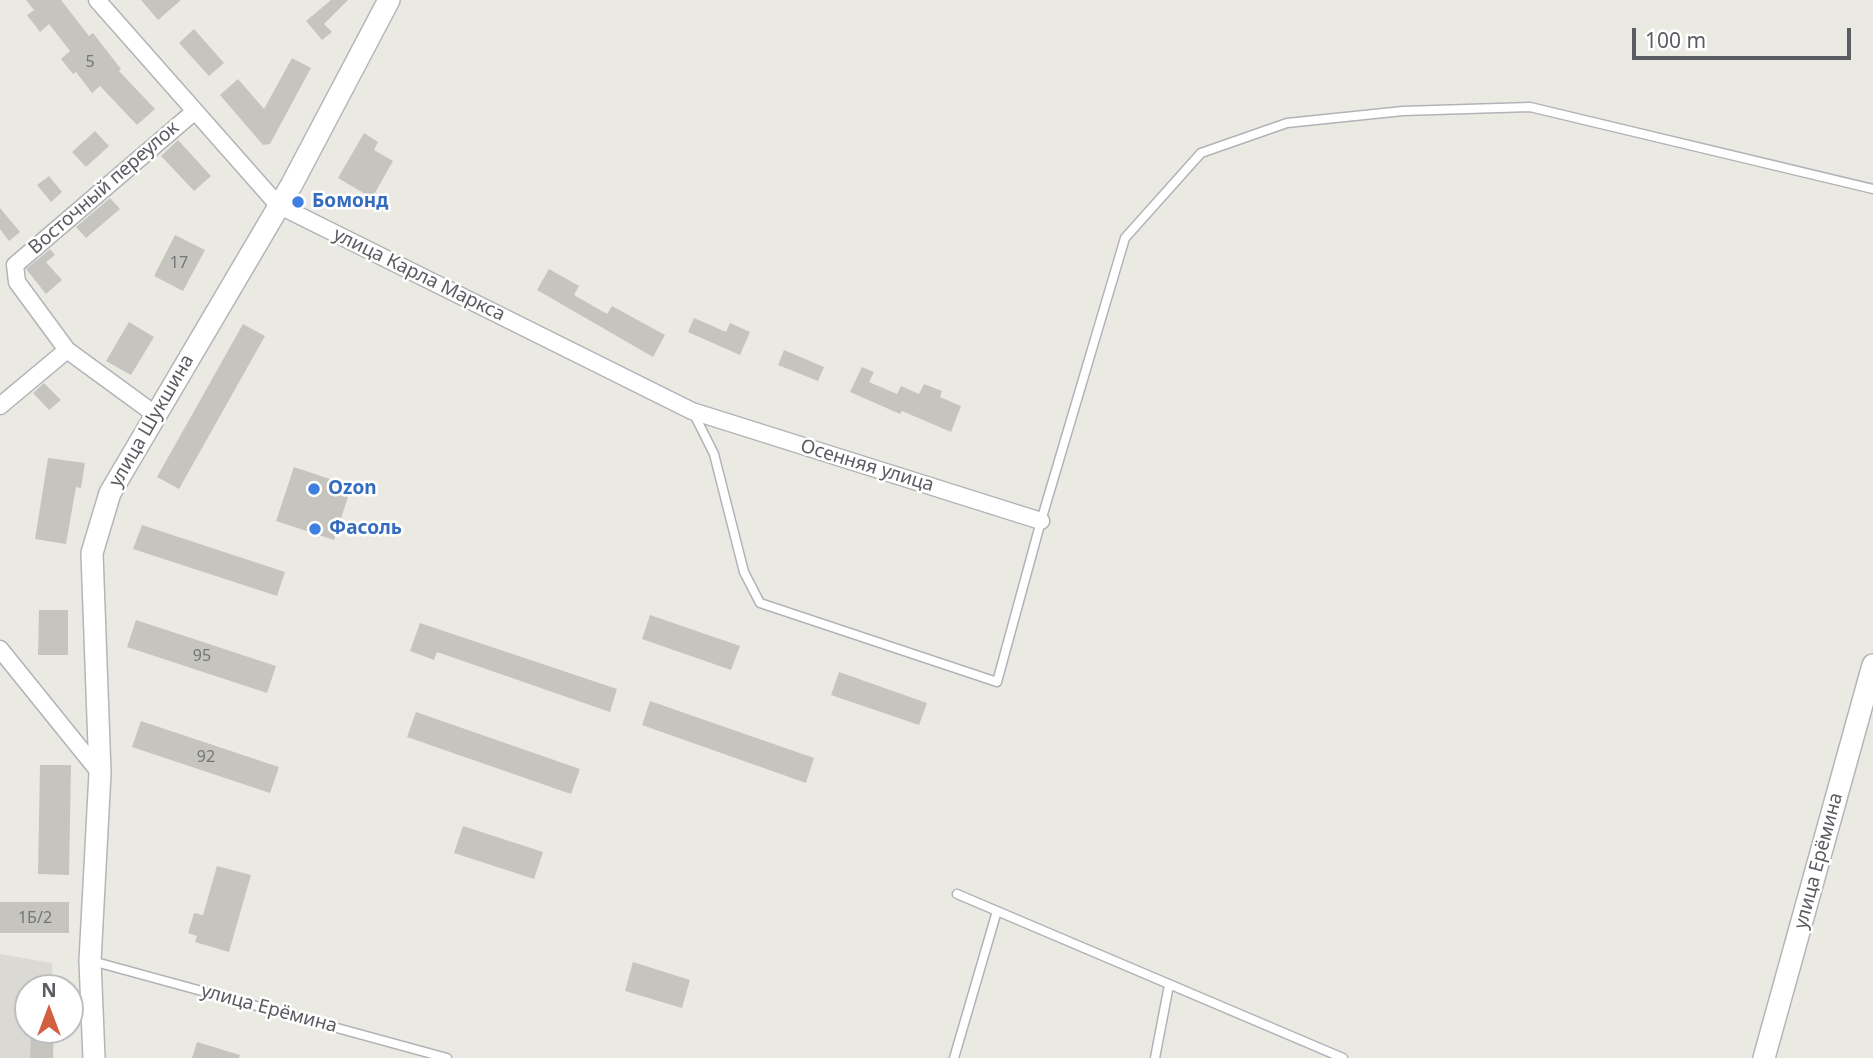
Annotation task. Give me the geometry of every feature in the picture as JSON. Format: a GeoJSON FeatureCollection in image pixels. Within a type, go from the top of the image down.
{"type":"FeatureCollection","features":[{"type":"Feature","properties":{"kind":"street","name":"улица Карла Маркса"},"geometry":{"type":"LineString","coordinates":[[97,0],[278,205],[692,411]]}},
{"type":"Feature","properties":{"kind":"street","name":"улица Шукшина"},"geometry":{"type":"LineString","coordinates":[[94,1058],[90,961],[100,773],[92,554],[110,493],[292,184],[389,0]]}},
{"type":"Feature","properties":{"kind":"street","name":"Восточный переулок"},"geometry":{"type":"LineString","coordinates":[[156,415],[67,350],[18,282],[15,265],[195,111]]}},
{"type":"Feature","properties":{"kind":"street"},"geometry":{"type":"LineString","coordinates":[[0,406],[67,350]]}},
{"type":"Feature","properties":{"kind":"street","name":"Осенняя улица"},"geometry":{"type":"LineString","coordinates":[[692,411],[1041,520]]}},
{"type":"Feature","properties":{"kind":"street"},"geometry":{"type":"LineString","coordinates":[[0,649],[100,773]]}},
{"type":"Feature","properties":{"kind":"street","name":"улица Ерёмина"},"geometry":{"type":"LineString","coordinates":[[1764,1058],[1873,665]]}},
{"type":"Feature","properties":{"kind":"lane"},"geometry":{"type":"LineString","coordinates":[[692,411],[714,454],[744,572],[760,603],[998,682],[1041,520],[1125,238],[1201,153],[1287,123],[1403,111],[1530,107],[1873,189]]}},
{"type":"Feature","properties":{"kind":"lane"},"geometry":{"type":"LineString","coordinates":[[957,894],[1343,1058]]}},
{"type":"Feature","properties":{"kind":"lane"},"geometry":{"type":"LineString","coordinates":[[954,1058],[997,911]]}},
{"type":"Feature","properties":{"kind":"lane","name":"улица Ерёмина"},"geometry":{"type":"LineString","coordinates":[[90,961],[447,1058]]}},
{"type":"Feature","properties":{"kind":"lane"},"geometry":{"type":"LineString","coordinates":[[1155,1058],[1169,985]]}},
{"type":"Feature","properties":{"kind":"shaded area"},"geometry":{"type":"Polygon","coordinates":[[[0,954],[52,963],[52,974],[14,974],[14,1044],[53,1044],[53,1058],[0,1058],[0,954]]]}},
{"type":"Feature","properties":{"kind":"building"},"geometry":{"type":"Polygon","coordinates":[[[26,0],[61,0],[89,36],[93,33],[121,69],[119,71],[155,109],[137,125],[100,86],[92,93],[76,72],[73,74],[61,59],[70,51],[49,24],[40,32],[27,15],[34,10],[26,0]]]}},
{"type":"Feature","properties":{"kind":"building"},"geometry":{"type":"Polygon","coordinates":[[[141,0],[181,0],[158,20],[141,0]]]}},
{"type":"Feature","properties":{"kind":"building"},"geometry":{"type":"Polygon","coordinates":[[[331,0],[348,0],[324,24],[332,32],[322,40],[306,21],[331,0]]]}},
{"type":"Feature","properties":{"kind":"building"},"geometry":{"type":"Polygon","coordinates":[[[194,29],[224,63],[209,76],[179,43],[194,29]]]}},
{"type":"Feature","properties":{"kind":"building"},"geometry":{"type":"Polygon","coordinates":[[[292,58],[311,68],[270,144],[263,145],[220,95],[238,79],[264,109],[292,58]]]}},
{"type":"Feature","properties":{"kind":"building"},"geometry":{"type":"Polygon","coordinates":[[[95,131],[109,146],[86,167],[72,152],[95,131]]]}},
{"type":"Feature","properties":{"kind":"building"},"geometry":{"type":"Polygon","coordinates":[[[364,133],[378,142],[374,150],[393,161],[372,198],[338,178],[364,133]]]}},
{"type":"Feature","properties":{"kind":"building"},"geometry":{"type":"Polygon","coordinates":[[[178,140],[211,176],[194,191],[161,156],[178,140]]]}},
{"type":"Feature","properties":{"kind":"building"},"geometry":{"type":"Polygon","coordinates":[[[49,176],[62,192],[51,202],[37,185],[49,176]]]}},
{"type":"Feature","properties":{"kind":"building"},"geometry":{"type":"Polygon","coordinates":[[[110,198],[120,209],[86,238],[76,227],[110,198]]]}},
{"type":"Feature","properties":{"kind":"building"},"geometry":{"type":"Polygon","coordinates":[[[0,208],[20,232],[9,241],[0,229],[0,208]]]}},
{"type":"Feature","properties":{"kind":"building"},"geometry":{"type":"Polygon","coordinates":[[[175,235],[205,250],[183,291],[154,276],[175,235]]]}},
{"type":"Feature","properties":{"kind":"building"},"geometry":{"type":"Polygon","coordinates":[[[50,249],[55,255],[46,262],[62,280],[46,294],[26,269],[50,249]]]}},
{"type":"Feature","properties":{"kind":"building"},"geometry":{"type":"Polygon","coordinates":[[[549,269],[579,286],[574,295],[607,314],[612,306],[665,335],[653,357],[537,290],[549,269]]]}},
{"type":"Feature","properties":{"kind":"building"},"geometry":{"type":"Polygon","coordinates":[[[694,318],[726,332],[730,323],[750,332],[740,355],[688,332],[694,318]]]}},
{"type":"Feature","properties":{"kind":"building"},"geometry":{"type":"Polygon","coordinates":[[[129,322],[154,337],[131,375],[106,361],[129,322]]]}},
{"type":"Feature","properties":{"kind":"building"},"geometry":{"type":"Polygon","coordinates":[[[243,324],[265,336],[179,489],[157,477],[243,324]]]}},
{"type":"Feature","properties":{"kind":"building"},"geometry":{"type":"Polygon","coordinates":[[[784,350],[824,367],[818,381],[778,365],[784,350]]]}},
{"type":"Feature","properties":{"kind":"building"},"geometry":{"type":"Polygon","coordinates":[[[862,367],[874,372],[869,382],[897,394],[901,386],[919,394],[924,384],[942,391],[940,397],[961,406],[951,432],[850,392],[862,367]]]}},
{"type":"Feature","properties":{"kind":"building"},"geometry":{"type":"Polygon","coordinates":[[[44,383],[61,400],[49,410],[33,393],[44,383]]]}},
{"type":"Feature","properties":{"kind":"building"},"geometry":{"type":"Polygon","coordinates":[[[48,458],[85,463],[81,488],[76,487],[66,544],[35,539],[48,458]]]}},
{"type":"Feature","properties":{"kind":"building"},"geometry":{"type":"Polygon","coordinates":[[[294,467],[336,481],[334,489],[349,494],[334,540],[276,521],[294,467]]]}},
{"type":"Feature","properties":{"kind":"building"},"geometry":{"type":"Polygon","coordinates":[[[142,525],[285,572],[277,596],[133,549],[142,525]]]}},
{"type":"Feature","properties":{"kind":"building"},"geometry":{"type":"Polygon","coordinates":[[[39,610],[68,610],[68,655],[38,655],[39,610]]]}},
{"type":"Feature","properties":{"kind":"building"},"geometry":{"type":"Polygon","coordinates":[[[650,615],[740,646],[731,670],[642,639],[650,615]]]}},
{"type":"Feature","properties":{"kind":"building"},"geometry":{"type":"Polygon","coordinates":[[[136,620],[276,666],[267,693],[127,647],[136,620]]]}},
{"type":"Feature","properties":{"kind":"building"},"geometry":{"type":"Polygon","coordinates":[[[420,623],[617,689],[610,712],[437,652],[434,660],[410,651],[420,623]]]}},
{"type":"Feature","properties":{"kind":"building"},"geometry":{"type":"Polygon","coordinates":[[[839,672],[927,703],[919,725],[831,695],[839,672]]]}},
{"type":"Feature","properties":{"kind":"building"},"geometry":{"type":"Polygon","coordinates":[[[650,701],[814,758],[806,783],[642,725],[650,701]]]}},
{"type":"Feature","properties":{"kind":"building"},"geometry":{"type":"Polygon","coordinates":[[[416,712],[580,769],[571,794],[407,737],[416,712]]]}},
{"type":"Feature","properties":{"kind":"building"},"geometry":{"type":"Polygon","coordinates":[[[141,721],[279,767],[270,793],[132,747],[141,721]]]}},
{"type":"Feature","properties":{"kind":"building"},"geometry":{"type":"Polygon","coordinates":[[[40,765],[71,765],[69,875],[38,874],[40,765]]]}},
{"type":"Feature","properties":{"kind":"building"},"geometry":{"type":"Polygon","coordinates":[[[463,826],[543,852],[534,879],[454,853],[463,826]]]}},
{"type":"Feature","properties":{"kind":"building"},"geometry":{"type":"Polygon","coordinates":[[[217,866],[251,875],[229,952],[195,942],[197,936],[188,933],[194,913],[203,915],[217,866]]]}},
{"type":"Feature","properties":{"kind":"building"},"geometry":{"type":"Polygon","coordinates":[[[0,902],[69,902],[69,933],[0,933],[0,902]]]}},
{"type":"Feature","properties":{"kind":"building"},"geometry":{"type":"Polygon","coordinates":[[[633,962],[690,980],[682,1008],[625,991],[633,962]]]}},
{"type":"Feature","properties":{"kind":"building"},"geometry":{"type":"Polygon","coordinates":[[[197,1042],[240,1055],[239,1058],[192,1058],[197,1042]]]}},
{"type":"Feature","properties":{"kind":"building"},"geometry":{"type":"Polygon","coordinates":[[[30,1044],[54,1044],[53,1058],[30,1058],[30,1044]]]}},
{"type":"Feature","properties":{"kind":"place","name":"Бомонд"},"geometry":{"type":"Point","coordinates":[298,202]}},
{"type":"Feature","properties":{"kind":"place","name":"Ozon"},"geometry":{"type":"Point","coordinates":[314,489]}},
{"type":"Feature","properties":{"kind":"place","name":"Фасоль"},"geometry":{"type":"Point","coordinates":[315,529]}}]}
